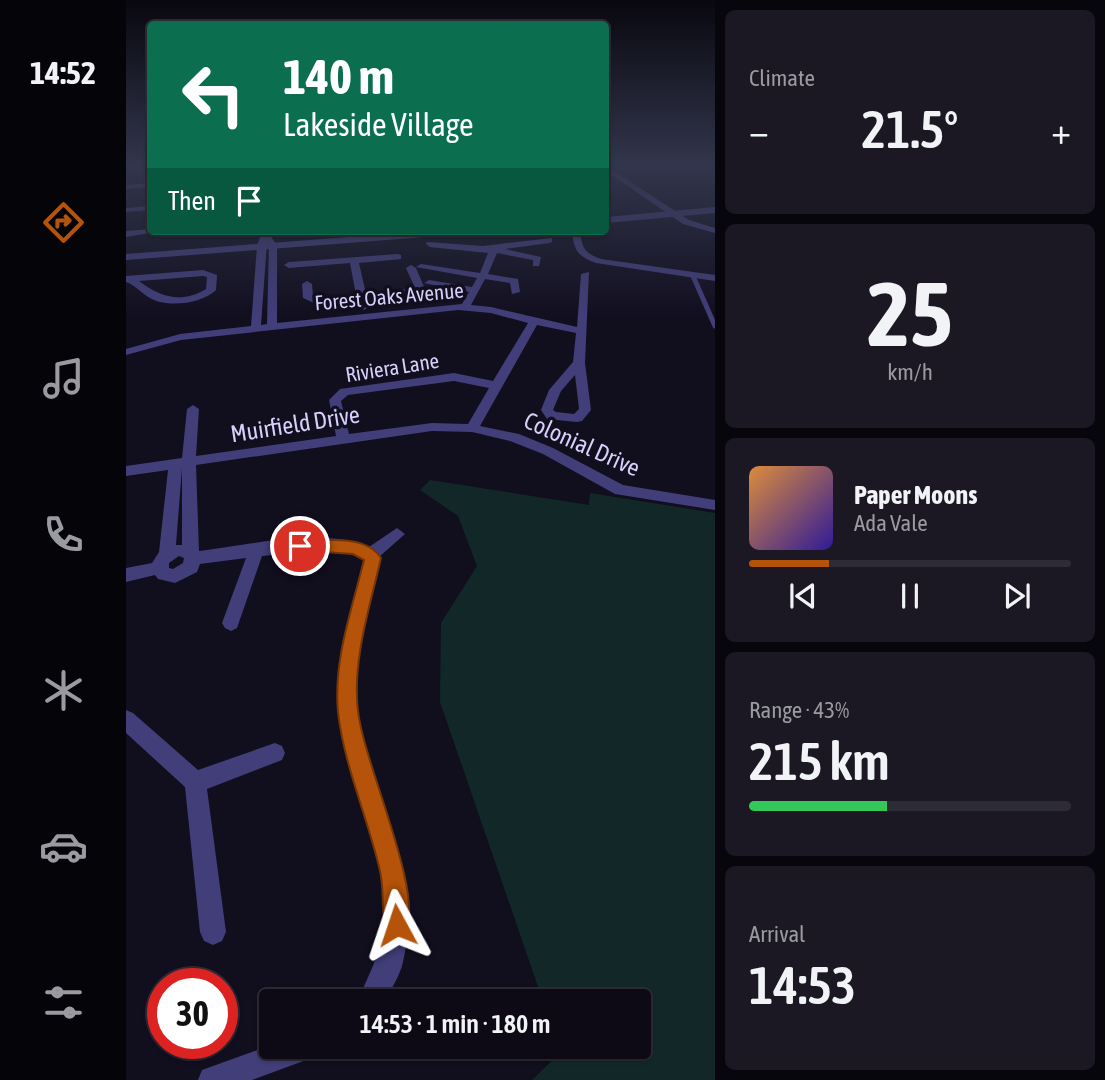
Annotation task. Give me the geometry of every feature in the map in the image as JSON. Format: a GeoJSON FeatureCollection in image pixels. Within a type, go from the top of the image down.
{"type":"FeatureCollection","features":[{"type":"Feature","properties":{"kind":"street"},"geometry":{"type":"LineString","coordinates":[[609,218],[629,216]]}},
{"type":"Feature","properties":{"kind":"street"},"geometry":{"type":"LineString","coordinates":[[682,216],[695,226],[715,231]]}},
{"type":"Feature","properties":{"kind":"street"},"geometry":{"type":"LineString","coordinates":[[126,234],[147,232]]}},
{"type":"Feature","properties":{"kind":"street"},"geometry":{"type":"LineString","coordinates":[[126,256],[266,240],[344,235]]}},
{"type":"Feature","properties":{"kind":"street"},"geometry":{"type":"LineString","coordinates":[[266,240],[376,235]]}},
{"type":"Feature","properties":{"kind":"street"},"geometry":{"type":"LineString","coordinates":[[576,235],[578,249],[591,259],[715,278]]}},
{"type":"Feature","properties":{"kind":"street"},"geometry":{"type":"LineString","coordinates":[[266,240],[273,293],[272,327]]}},
{"type":"Feature","properties":{"kind":"street"},"geometry":{"type":"LineString","coordinates":[[256,328],[256,295],[266,240]]}},
{"type":"Feature","properties":{"kind":"street"},"geometry":{"type":"LineString","coordinates":[[494,250],[549,240]]}},
{"type":"Feature","properties":{"kind":"street"},"geometry":{"type":"LineString","coordinates":[[430,244],[494,250],[536,258],[536,264]]}},
{"type":"Feature","properties":{"kind":"street"},"geometry":{"type":"LineString","coordinates":[[465,307],[494,250]]}},
{"type":"Feature","properties":{"kind":"street"},"geometry":{"type":"LineString","coordinates":[[289,265],[398,257]]}},
{"type":"Feature","properties":{"kind":"street"},"geometry":{"type":"LineString","coordinates":[[354,261],[366,317]]}},
{"type":"Feature","properties":{"kind":"street"},"geometry":{"type":"LineString","coordinates":[[307,284],[308,298],[312,300],[419,291],[416,268],[515,281],[515,292]]}},
{"type":"Feature","properties":{"kind":"street"},"geometry":{"type":"LineString","coordinates":[[207,273],[212,275],[211,289],[204,295],[164,299],[129,279],[207,273]]}},
{"type":"Feature","properties":{"kind":"street"},"geometry":{"type":"LineString","coordinates":[[579,363],[586,274]]}},
{"type":"Feature","properties":{"kind":"street"},"geometry":{"type":"LineString","coordinates":[[429,283],[474,290]]}},
{"type":"Feature","properties":{"kind":"street"},"geometry":{"type":"LineString","coordinates":[[256,295],[273,293]]}},
{"type":"Feature","properties":{"kind":"street","name":"Forest Oaks Avenue"},"geometry":{"type":"LineString","coordinates":[[126,352],[169,339],[465,307],[582,331]]}},
{"type":"Feature","properties":{"kind":"street"},"geometry":{"type":"LineString","coordinates":[[472,428],[534,321]]}},
{"type":"Feature","properties":{"kind":"street","name":"Riviera Lane"},"geometry":{"type":"LineString","coordinates":[[344,440],[335,400],[344,392],[454,377],[496,386]]}},
{"type":"Feature","properties":{"kind":"street"},"geometry":{"type":"LineString","coordinates":[[182,464],[191,567],[181,574],[169,576],[163,561],[182,464],[194,409]]}},
{"type":"Feature","properties":{"kind":"street","name":"Muirfield Drive"},"geometry":{"type":"LineString","coordinates":[[126,471],[432,427],[472,428]]}},
{"type":"Feature","properties":{"kind":"street","name":"Colonial Drive"},"geometry":{"type":"LineString","coordinates":[[472,428],[530,444],[620,490],[715,505]]}},
{"type":"Feature","properties":{"kind":"street"},"geometry":{"type":"LineString","coordinates":[[370,555],[397,534]]}},
{"type":"Feature","properties":{"kind":"street"},"geometry":{"type":"LineString","coordinates":[[126,575],[163,561],[179,550],[192,555],[300,546],[356,548],[370,555],[373,561],[349,655],[348,709],[354,742],[393,874],[397,925],[393,953],[376,989]]}},
{"type":"Feature","properties":{"kind":"street"},"geometry":{"type":"LineString","coordinates":[[231,623],[256,551]]}},
{"type":"Feature","properties":{"kind":"street"},"geometry":{"type":"LineString","coordinates":[[128,726],[195,782],[213,932]]}},
{"type":"Feature","properties":{"kind":"street"},"geometry":{"type":"LineString","coordinates":[[195,782],[275,753]]}},
{"type":"Feature","properties":{"kind":"street"},"geometry":{"type":"LineString","coordinates":[[212,1080],[271,1059]]}},
{"type":"Feature","properties":{"kind":"lane"},"geometry":{"type":"LineString","coordinates":[[693,276],[715,326]]}},
{"type":"Feature","properties":{"kind":"green space"},"geometry":{"type":"Polygon","coordinates":[[[430,480],[589,505],[590,493],[715,513],[715,1080],[532,1080],[554,1059],[651,1059],[651,989],[539,989],[440,702],[441,623],[477,566],[458,516],[420,490],[430,480]]]}},
{"type":"Feature","properties":{"kind":"route"},"geometry":{"type":"LineString","coordinates":[[300,546],[356,548],[367,552],[373,558],[349,655],[348,709],[354,742],[393,874],[397,925]]}}]}
